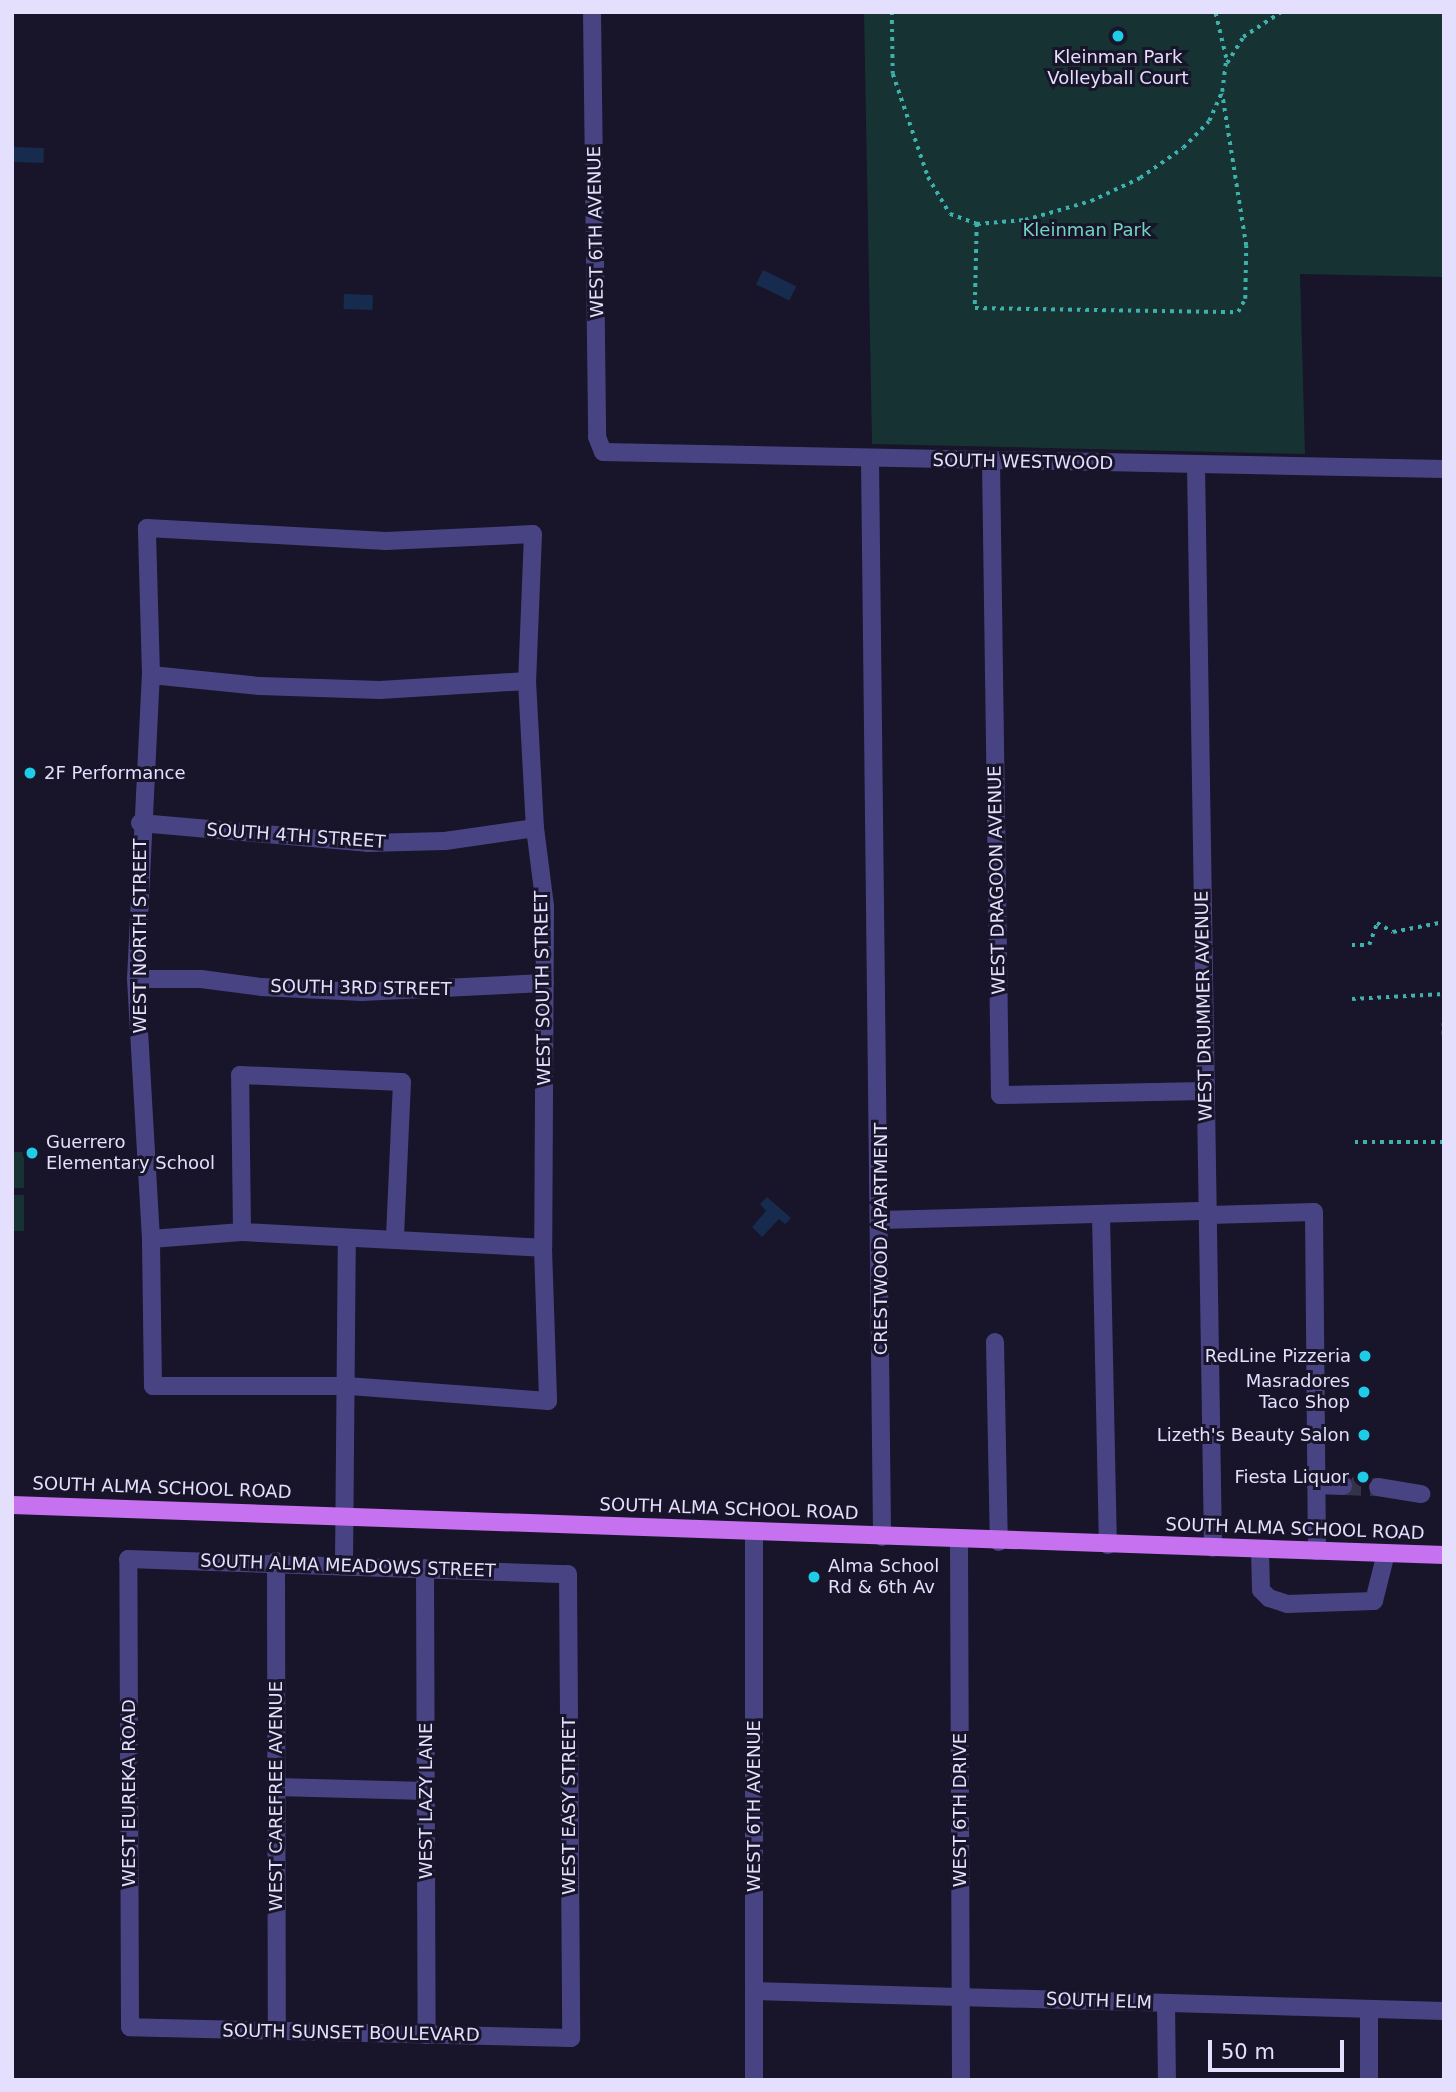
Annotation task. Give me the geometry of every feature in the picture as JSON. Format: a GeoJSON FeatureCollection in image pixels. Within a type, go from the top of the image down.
{"type":"FeatureCollection","features":[{"type":"Feature","properties":{"kind":"main road","name":"SOUTH ALMA SCHOOL ROAD"},"geometry":{"type":"LineString","coordinates":[[12,1505],[346,1515],[958,1541],[1444,1555]]}},
{"type":"Feature","properties":{"kind":"street","name":"WEST 6TH AVENUE"},"geometry":{"type":"LineString","coordinates":[[592,12],[597,437],[603,452]]}},
{"type":"Feature","properties":{"kind":"street","name":"SOUTH WESTWOOD"},"geometry":{"type":"LineString","coordinates":[[603,452],[1444,469]]}},
{"type":"Feature","properties":{"kind":"street","name":"CRESTWOOD APARTMENT"},"geometry":{"type":"LineString","coordinates":[[870,459],[881,1220],[882,1537]]}},
{"type":"Feature","properties":{"kind":"street","name":"WEST DRAGOON AVENUE"},"geometry":{"type":"LineString","coordinates":[[991,461],[1000,1094],[1206,1091]]}},
{"type":"Feature","properties":{"kind":"street","name":"WEST DRUMMER AVENUE"},"geometry":{"type":"LineString","coordinates":[[1196,464],[1213,1548]]}},
{"type":"Feature","properties":{"kind":"street","name":"WEST SOUTH STREET"},"geometry":{"type":"LineString","coordinates":[[146,528],[386,541],[533,534],[527,681],[535,828],[545,906],[543,1248],[548,1401],[346,1386]]}},
{"type":"Feature","properties":{"kind":"street","name":"WEST NORTH STREET"},"geometry":{"type":"LineString","coordinates":[[146,528],[151,675],[140,823],[136,979],[151,1239],[153,1386],[346,1386]]}},
{"type":"Feature","properties":{"kind":"street"},"geometry":{"type":"LineString","coordinates":[[151,675],[260,686],[380,690],[527,681]]}},
{"type":"Feature","properties":{"kind":"street","name":"SOUTH 4TH STREET"},"geometry":{"type":"LineString","coordinates":[[140,823],[367,843],[445,841],[535,828]]}},
{"type":"Feature","properties":{"kind":"street","name":"SOUTH 3RD STREET"},"geometry":{"type":"LineString","coordinates":[[136,979],[201,979],[262,988],[362,992],[545,983]]}},
{"type":"Feature","properties":{"kind":"street"},"geometry":{"type":"LineString","coordinates":[[242,1233],[240,1075],[402,1082],[395,1237]]}},
{"type":"Feature","properties":{"kind":"street"},"geometry":{"type":"LineString","coordinates":[[881,1220],[1314,1212],[1317,1551]]}},
{"type":"Feature","properties":{"kind":"street"},"geometry":{"type":"LineString","coordinates":[[1101,1215],[1108,1545]]}},
{"type":"Feature","properties":{"kind":"street"},"geometry":{"type":"LineString","coordinates":[[151,1239],[242,1233],[347,1239],[395,1237],[543,1248]]}},
{"type":"Feature","properties":{"kind":"street"},"geometry":{"type":"LineString","coordinates":[[344,1563],[347,1239]]}},
{"type":"Feature","properties":{"kind":"street"},"geometry":{"type":"LineString","coordinates":[[995,1342],[999,1542]]}},
{"type":"Feature","properties":{"kind":"street"},"geometry":{"type":"LineString","coordinates":[[1316,1485],[1343,1486]]}},
{"type":"Feature","properties":{"kind":"street"},"geometry":{"type":"LineString","coordinates":[[1378,1487],[1421,1494]]}},
{"type":"Feature","properties":{"kind":"street","name":"WEST 6TH AVENUE"},"geometry":{"type":"LineString","coordinates":[[754,1531],[754,2080]]}},
{"type":"Feature","properties":{"kind":"street","name":"WEST 6TH DRIVE"},"geometry":{"type":"LineString","coordinates":[[958,1541],[961,2080]]}},
{"type":"Feature","properties":{"kind":"street"},"geometry":{"type":"LineString","coordinates":[[1260,1549],[1261,1590],[1287,1604],[1374,1601],[1386,1553]]}},
{"type":"Feature","properties":{"kind":"street","name":"SOUTH ALMA MEADOWS STREET"},"geometry":{"type":"LineString","coordinates":[[128,1559],[344,1563],[568,1574]]}},
{"type":"Feature","properties":{"kind":"street","name":"WEST EUREKA ROAD"},"geometry":{"type":"LineString","coordinates":[[128,1559],[130,2028]]}},
{"type":"Feature","properties":{"kind":"street","name":"WEST CAREFREE AVENUE"},"geometry":{"type":"LineString","coordinates":[[276,1561],[277,2031]]}},
{"type":"Feature","properties":{"kind":"street","name":"WEST LAZY LANE"},"geometry":{"type":"LineString","coordinates":[[425,1568],[427,2035]]}},
{"type":"Feature","properties":{"kind":"street","name":"WEST EASY STREET"},"geometry":{"type":"LineString","coordinates":[[568,1574],[571,2038]]}},
{"type":"Feature","properties":{"kind":"street"},"geometry":{"type":"LineString","coordinates":[[276,1787],[426,1791]]}},
{"type":"Feature","properties":{"kind":"street","name":"SOUTH ELM"},"geometry":{"type":"LineString","coordinates":[[754,1991],[1444,2011]]}},
{"type":"Feature","properties":{"kind":"street"},"geometry":{"type":"LineString","coordinates":[[1166,2003],[1167,2080]]}},
{"type":"Feature","properties":{"kind":"street"},"geometry":{"type":"LineString","coordinates":[[1369,2009],[1369,2080]]}},
{"type":"Feature","properties":{"kind":"street","name":"SOUTH SUNSET BOULEVARD"},"geometry":{"type":"LineString","coordinates":[[130,2028],[571,2038]]}},
{"type":"Feature","properties":{"kind":"path"},"geometry":{"type":"LineString","coordinates":[[892,12],[892,74],[922,165],[946,209],[957,219],[977,224],[1042,216],[1126,186],[1191,141],[1209,121],[1222,92]]}},
{"type":"Feature","properties":{"kind":"path"},"geometry":{"type":"LineString","coordinates":[[1215,12],[1225,72]]}},
{"type":"Feature","properties":{"kind":"path"},"geometry":{"type":"LineString","coordinates":[[977,224],[975,308],[1238,312],[1245,299],[1246,246],[1231,175],[1222,92],[1225,72],[1237,43],[1281,12]]}},
{"type":"Feature","properties":{"kind":"path"},"geometry":{"type":"LineString","coordinates":[[1420,12],[1435,12]]}},
{"type":"Feature","properties":{"kind":"path"},"geometry":{"type":"LineString","coordinates":[[1352,945],[1369,945],[1377,923],[1393,932],[1444,922]]}},
{"type":"Feature","properties":{"kind":"path"},"geometry":{"type":"LineString","coordinates":[[1353,999],[1443,996]]}},
{"type":"Feature","properties":{"kind":"path"},"geometry":{"type":"LineString","coordinates":[[1444,1023],[1444,1039]]}},
{"type":"Feature","properties":{"kind":"path"},"geometry":{"type":"LineString","coordinates":[[1355,1142],[1444,1142]]}},
{"type":"Feature","properties":{"kind":"green space","name":"Kleinman Park"},"geometry":{"type":"Polygon","coordinates":[[[864,12],[1444,12],[1444,277],[1300,274],[1305,454],[872,444],[864,12]]]}},
{"type":"Feature","properties":{"kind":"green space"},"geometry":{"type":"Polygon","coordinates":[[[12,1152],[24,1152],[24,1188],[12,1188],[12,1152]]]}},
{"type":"Feature","properties":{"kind":"green space"},"geometry":{"type":"Polygon","coordinates":[[[12,1195],[24,1195],[24,1231],[12,1231],[12,1195]]]}},
{"type":"Feature","properties":{"kind":"water"},"geometry":{"type":"Polygon","coordinates":[[[14,147],[44,148],[43,163],[13,162],[14,147]]]}},
{"type":"Feature","properties":{"kind":"water"},"geometry":{"type":"Polygon","coordinates":[[[763,270],[796,286],[789,301],[756,284],[763,270]]]}},
{"type":"Feature","properties":{"kind":"water"},"geometry":{"type":"Polygon","coordinates":[[[344,294],[373,295],[372,310],[343,309],[344,294]]]}},
{"type":"Feature","properties":{"kind":"water"},"geometry":{"type":"Polygon","coordinates":[[[767,1197],[791,1218],[785,1224],[779,1219],[762,1237],[752,1227],[766,1211],[760,1204],[767,1197]]]}},
{"type":"Feature","properties":{"kind":"tunnel"},"geometry":{"type":"LineString","coordinates":[[1343,1486],[1378,1487]]}},
{"type":"Feature","properties":{"kind":"place","name":"Kleinman Park Volleyball Court"},"geometry":{"type":"Point","coordinates":[1118,36]}},
{"type":"Feature","properties":{"kind":"place","name":"2F Performance"},"geometry":{"type":"Point","coordinates":[30,773]}},
{"type":"Feature","properties":{"kind":"place","name":"Guerrero Elementary School"},"geometry":{"type":"Point","coordinates":[32,1153]}},
{"type":"Feature","properties":{"kind":"place","name":"RedLine Pizzeria"},"geometry":{"type":"Point","coordinates":[1365,1356]}},
{"type":"Feature","properties":{"kind":"place","name":"Masradores Taco Shop"},"geometry":{"type":"Point","coordinates":[1364,1392]}},
{"type":"Feature","properties":{"kind":"place","name":"Lizeth's Beauty Salon"},"geometry":{"type":"Point","coordinates":[1364,1435]}},
{"type":"Feature","properties":{"kind":"place","name":"Fiesta Liquor"},"geometry":{"type":"Point","coordinates":[1363,1477]}},
{"type":"Feature","properties":{"kind":"place","name":"Alma School Rd & 6th Av"},"geometry":{"type":"Point","coordinates":[814,1577]}}]}
